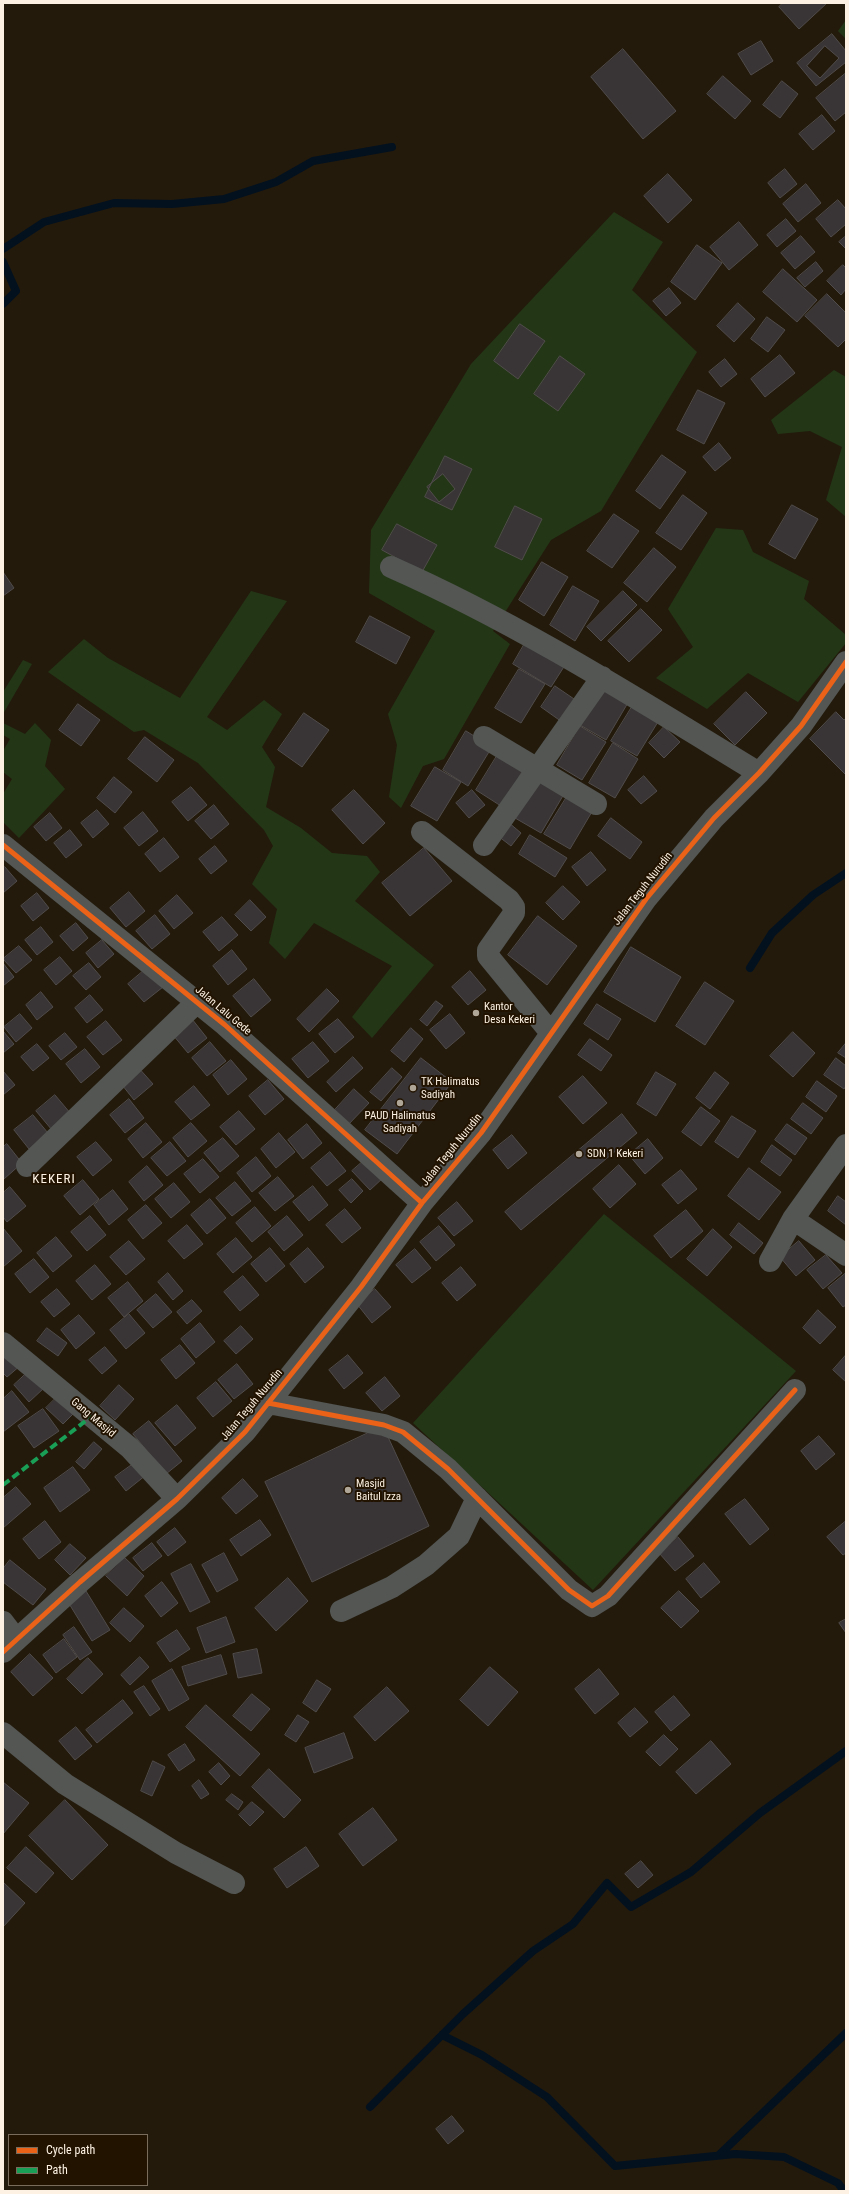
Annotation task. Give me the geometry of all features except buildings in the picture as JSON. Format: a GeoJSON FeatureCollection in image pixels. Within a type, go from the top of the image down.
{"type":"FeatureCollection","features":[{"type":"Feature","properties":{"kind":"street"},"geometry":{"type":"LineString","coordinates":[[391,567],[472,604],[602,677],[759,773]]}},
{"type":"Feature","properties":{"kind":"street","name":"Jalan Teguh Nurudin"},"geometry":{"type":"LineString","coordinates":[[7,1638],[177,1499],[244,1432],[361,1287],[422,1203],[481,1133],[620,936],[679,858],[714,818],[759,773],[800,726],[846,662]]}},
{"type":"Feature","properties":{"kind":"street"},"geometry":{"type":"LineString","coordinates":[[484,845],[602,677]]}},
{"type":"Feature","properties":{"kind":"street"},"geometry":{"type":"LineString","coordinates":[[484,737],[596,804]]}},
{"type":"Feature","properties":{"kind":"street"},"geometry":{"type":"LineString","coordinates":[[422,832],[509,900],[514,907],[514,913],[488,950],[488,956],[551,1033]]}},
{"type":"Feature","properties":{"kind":"street","name":"Jalan Lalu Gede"},"geometry":{"type":"LineString","coordinates":[[3,845],[196,1002],[295,1086],[422,1203]]}},
{"type":"Feature","properties":{"kind":"street"},"geometry":{"type":"LineString","coordinates":[[27,1166],[196,1002]]}},
{"type":"Feature","properties":{"kind":"street"},"geometry":{"type":"LineString","coordinates":[[770,1261],[793,1219],[846,1145]]}},
{"type":"Feature","properties":{"kind":"street"},"geometry":{"type":"LineString","coordinates":[[793,1219],[846,1255]]}},
{"type":"Feature","properties":{"kind":"street","name":"Gang Masjid"},"geometry":{"type":"LineString","coordinates":[[3,1343],[130,1448],[177,1499]]}},
{"type":"Feature","properties":{"kind":"street"},"geometry":{"type":"LineString","coordinates":[[268,1403],[384,1425],[403,1432],[448,1469],[569,1590],[592,1606],[608,1596],[795,1390]]}},
{"type":"Feature","properties":{"kind":"street"},"geometry":{"type":"LineString","coordinates":[[341,1612],[392,1587],[426,1565],[459,1536],[477,1498]]}},
{"type":"Feature","properties":{"kind":"street"},"geometry":{"type":"LineString","coordinates":[[3,1733],[65,1784],[176,1852],[234,1883]]}},
{"type":"Feature","properties":{"kind":"green space"},"geometry":{"type":"Polygon","coordinates":[[[846,20],[846,39],[838,31],[846,20]]]}},
{"type":"Feature","properties":{"kind":"green space"},"geometry":{"type":"Polygon","coordinates":[[[614,212],[663,242],[632,290],[697,352],[601,511],[551,540],[493,631],[510,644],[444,759],[423,766],[401,808],[389,797],[397,745],[388,714],[435,631],[369,593],[371,530],[471,364],[614,212]]]}},
{"type":"Feature","properties":{"kind":"green space"},"geometry":{"type":"Polygon","coordinates":[[[834,370],[846,377],[846,517],[826,500],[842,447],[810,431],[778,434],[771,420],[834,370]]]}},
{"type":"Feature","properties":{"kind":"green space"},"geometry":{"type":"Polygon","coordinates":[[[716,528],[743,530],[753,552],[809,581],[804,599],[846,635],[846,643],[798,702],[748,673],[707,709],[656,678],[693,647],[668,609],[716,528]]]}},
{"type":"Feature","properties":{"kind":"green space"},"geometry":{"type":"Polygon","coordinates":[[[251,591],[287,601],[207,717],[227,730],[264,700],[282,714],[262,747],[275,767],[266,807],[301,828],[332,853],[367,856],[380,872],[355,901],[434,965],[372,1038],[352,1017],[392,966],[314,923],[285,959],[269,943],[277,909],[252,884],[273,846],[264,830],[198,763],[144,730],[134,732],[48,672],[84,639],[108,658],[180,698],[251,591]]]}},
{"type":"Feature","properties":{"kind":"green space"},"geometry":{"type":"Polygon","coordinates":[[[23,660],[32,664],[3,714],[3,692],[23,660]]]}},
{"type":"Feature","properties":{"kind":"green space"},"geometry":{"type":"Polygon","coordinates":[[[3,723],[25,734],[35,723],[51,740],[45,766],[65,789],[19,838],[3,822],[3,794],[12,779],[3,772],[3,751],[10,739],[3,735],[3,723]]]}},
{"type":"Feature","properties":{"kind":"green space"},"geometry":{"type":"Polygon","coordinates":[[[604,1214],[796,1371],[593,1590],[413,1423],[604,1214]]]}},
{"type":"Feature","properties":{"kind":"waterway"},"geometry":{"type":"LineString","coordinates":[[3,249],[44,222],[114,203],[172,204],[224,199],[276,182],[313,161],[392,147]]}},
{"type":"Feature","properties":{"kind":"waterway"},"geometry":{"type":"LineString","coordinates":[[3,262],[16,291],[3,304]]}},
{"type":"Feature","properties":{"kind":"waterway"},"geometry":{"type":"LineString","coordinates":[[750,968],[772,933],[813,895],[846,873]]}},
{"type":"Feature","properties":{"kind":"waterway"},"geometry":{"type":"LineString","coordinates":[[370,2107],[463,2014],[533,1951],[573,1924],[607,1883],[631,1907],[691,1872],[760,1813],[846,1751]]}},
{"type":"Feature","properties":{"kind":"waterway"},"geometry":{"type":"LineString","coordinates":[[719,2155],[846,2033]]}},
{"type":"Feature","properties":{"kind":"waterway"},"geometry":{"type":"LineString","coordinates":[[442,2035],[482,2055],[547,2097],[615,2166],[735,2154],[784,2157],[838,2183],[844,2191]]}},
{"type":"Feature","properties":{"kind":"marked path"},"geometry":{"type":"LineString","coordinates":[[3,1485],[92,1416]]}},
{"type":"Feature","properties":{"kind":"cycle path"},"geometry":{"type":"LineString","coordinates":[[3,1652],[80,1582],[177,1499],[245,1432],[361,1287],[422,1203],[481,1133],[646,899],[714,818],[759,773],[801,726],[846,662]]}},
{"type":"Feature","properties":{"kind":"cycle path"},"geometry":{"type":"LineString","coordinates":[[3,845],[225,1025],[422,1203]]}},
{"type":"Feature","properties":{"kind":"cycle path"},"geometry":{"type":"LineString","coordinates":[[268,1403],[384,1425],[403,1432],[448,1469],[569,1590],[592,1606],[608,1596],[795,1390]]}},
{"type":"Feature","properties":{"kind":"place","name":"Kantor Desa Kekeri"},"geometry":{"type":"Point","coordinates":[476,1013]}},
{"type":"Feature","properties":{"kind":"place","name":"TK Halimatus Sadiyah"},"geometry":{"type":"Point","coordinates":[413,1088]}},
{"type":"Feature","properties":{"kind":"place","name":"PAUD Halimatus Sadiyah"},"geometry":{"type":"Point","coordinates":[400,1103]}},
{"type":"Feature","properties":{"kind":"place","name":"SDN 1 Kekeri"},"geometry":{"type":"Point","coordinates":[579,1154]}},
{"type":"Feature","properties":{"kind":"place","name":"Masjid Baitul Izza"},"geometry":{"type":"Point","coordinates":[348,1490]}},
{"type":"Feature","properties":{"kind":"district","name":"KEKERI"},"geometry":{"type":"Point","coordinates":[54,1180]}}]}
